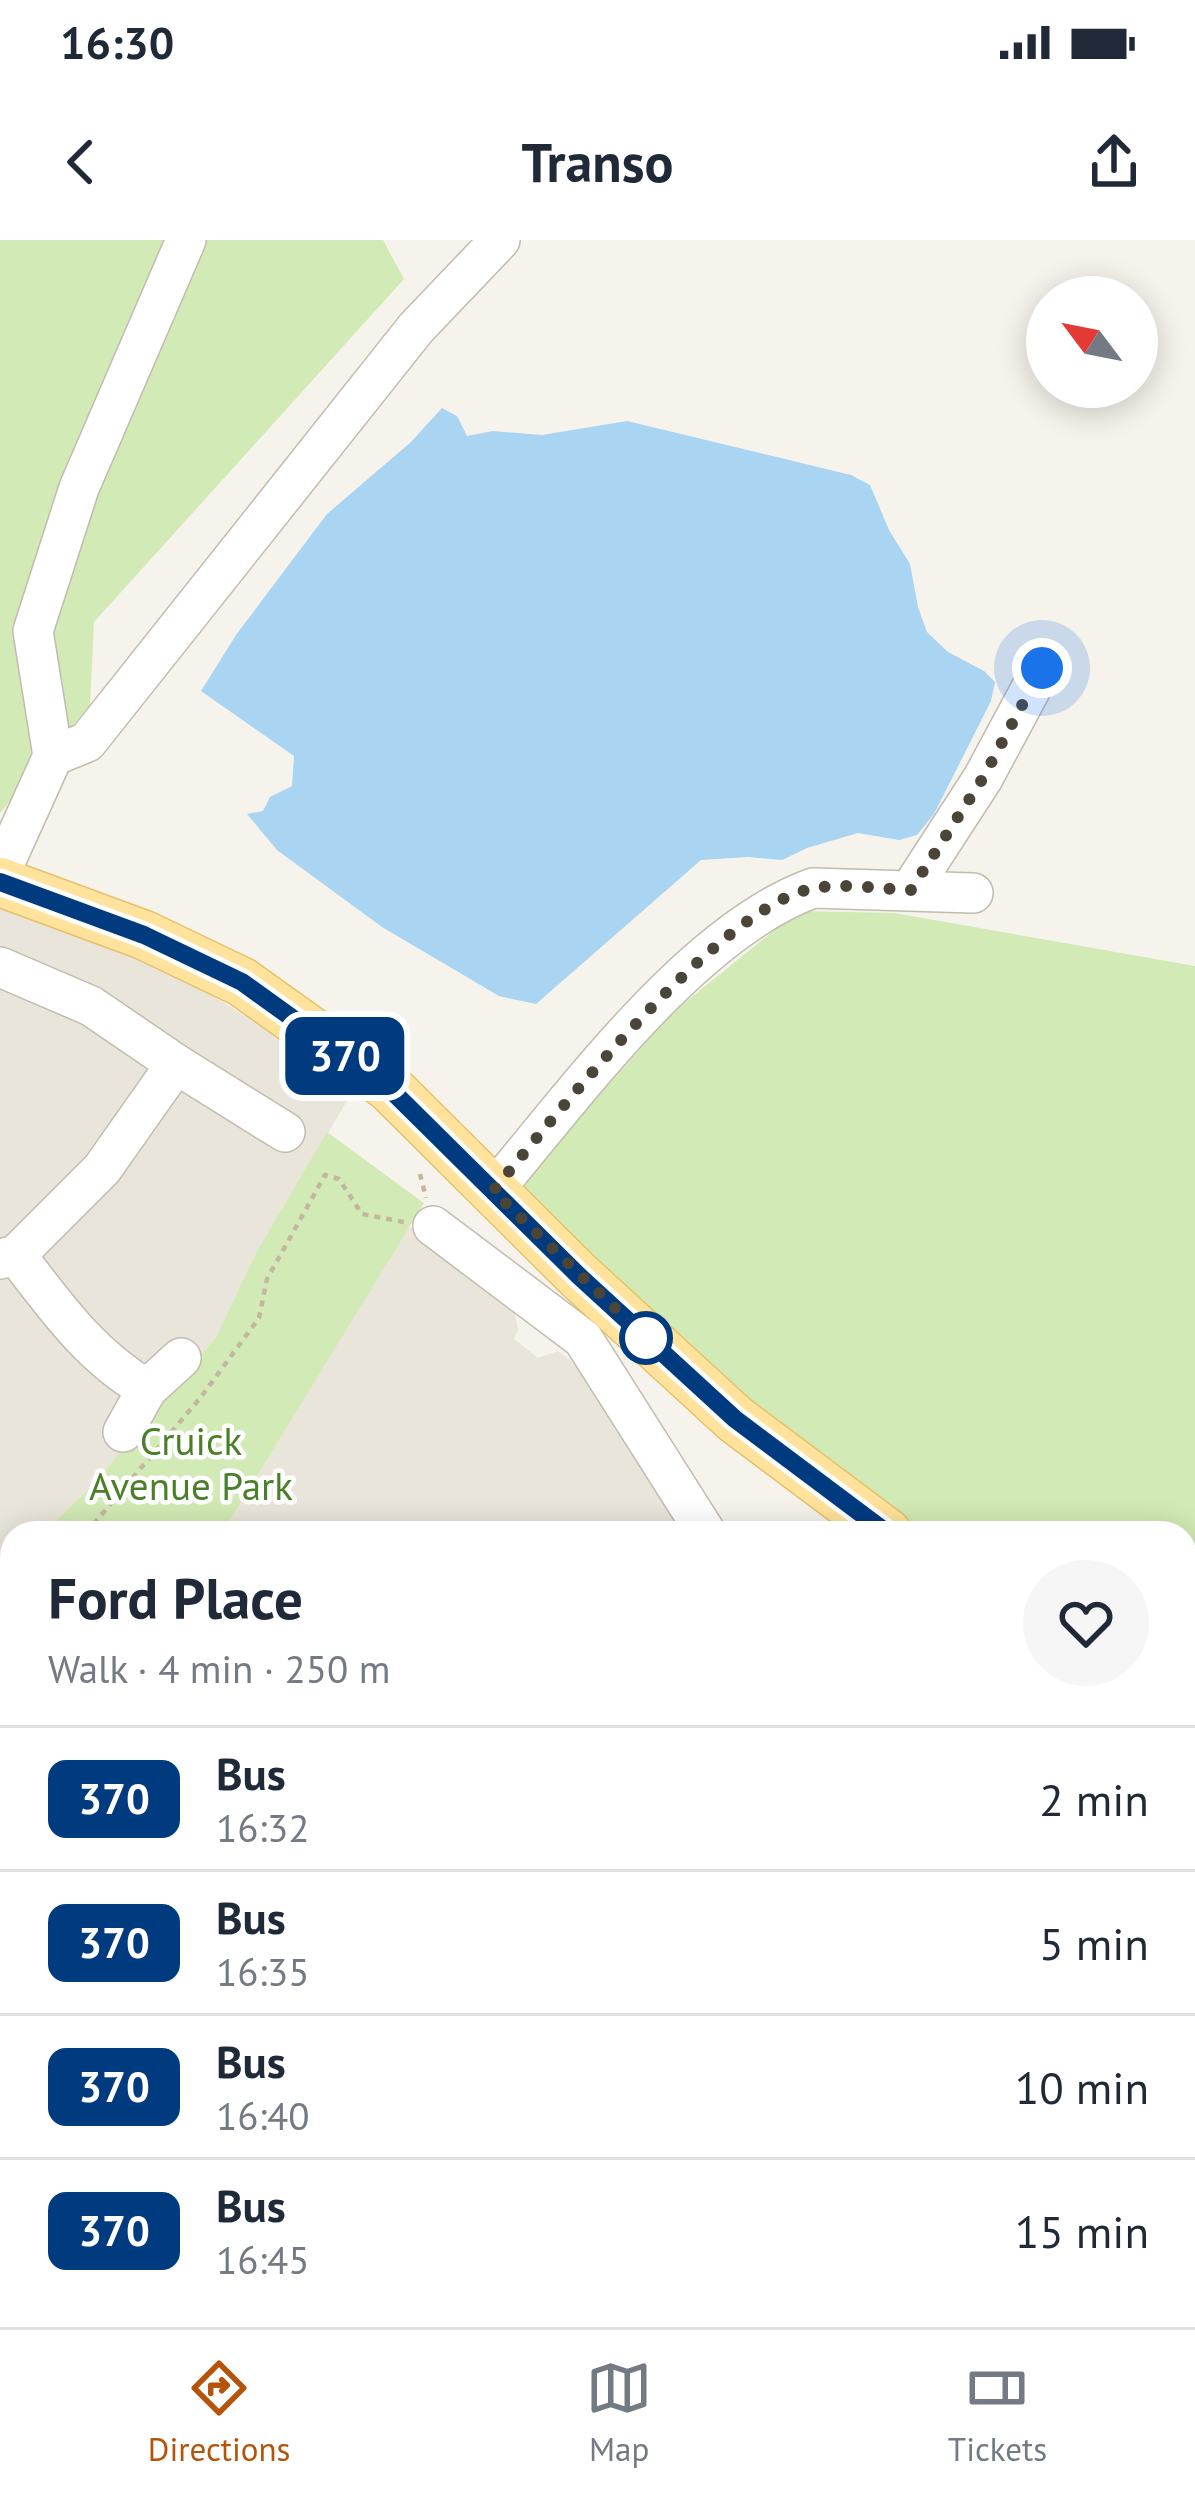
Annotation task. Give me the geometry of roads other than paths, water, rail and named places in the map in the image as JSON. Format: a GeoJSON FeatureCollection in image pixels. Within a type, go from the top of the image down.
{"type":"FeatureCollection","features":[{"type":"Feature","properties":{"kind":"main road"},"geometry":{"type":"LineString","coordinates":[[0,877],[144,935],[242,982],[388,1087],[578,1275],[735,1419],[871,1521]]}},
{"type":"Feature","properties":{"kind":"street"},"geometry":{"type":"LineString","coordinates":[[0,877],[53,756],[32,631],[79,488],[186,240]]}},
{"type":"Feature","properties":{"kind":"street"},"geometry":{"type":"LineString","coordinates":[[53,756],[87,742],[416,328],[500,240]]}},
{"type":"Feature","properties":{"kind":"street"},"geometry":{"type":"LineString","coordinates":[[911,890],[983,778],[1042,668]]}},
{"type":"Feature","properties":{"kind":"street"},"geometry":{"type":"LineString","coordinates":[[493,1191],[677,982],[743,926],[789,897],[812,888],[973,893]]}},
{"type":"Feature","properties":{"kind":"street"},"geometry":{"type":"LineString","coordinates":[[0,967],[91,1006],[285,1132]]}},
{"type":"Feature","properties":{"kind":"street"},"geometry":{"type":"LineString","coordinates":[[147,1389],[113,1370],[8,1257],[102,1169],[176,1064]]}},
{"type":"Feature","properties":{"kind":"street"},"geometry":{"type":"LineString","coordinates":[[433,1226],[583,1339],[698,1521]]}},
{"type":"Feature","properties":{"kind":"street"},"geometry":{"type":"LineString","coordinates":[[123,1432],[147,1389],[181,1358]]}},
{"type":"Feature","properties":{"kind":"water"},"geometry":{"type":"Polygon","coordinates":[[[442,408],[457,416],[467,436],[493,431],[542,435],[627,421],[851,475],[870,485],[910,564],[927,632],[948,652],[995,682],[991,701],[934,814],[917,835],[899,840],[858,833],[782,860],[701,860],[536,1004],[499,996],[382,927],[277,850],[247,814],[263,811],[270,797],[292,786],[294,756],[201,691],[236,635],[327,514],[411,442],[442,408]]]}},
{"type":"Feature","properties":{"kind":"park label","name":"Cruick Avenue Park"},"geometry":{"type":"Point","coordinates":[191,1462]}}]}
